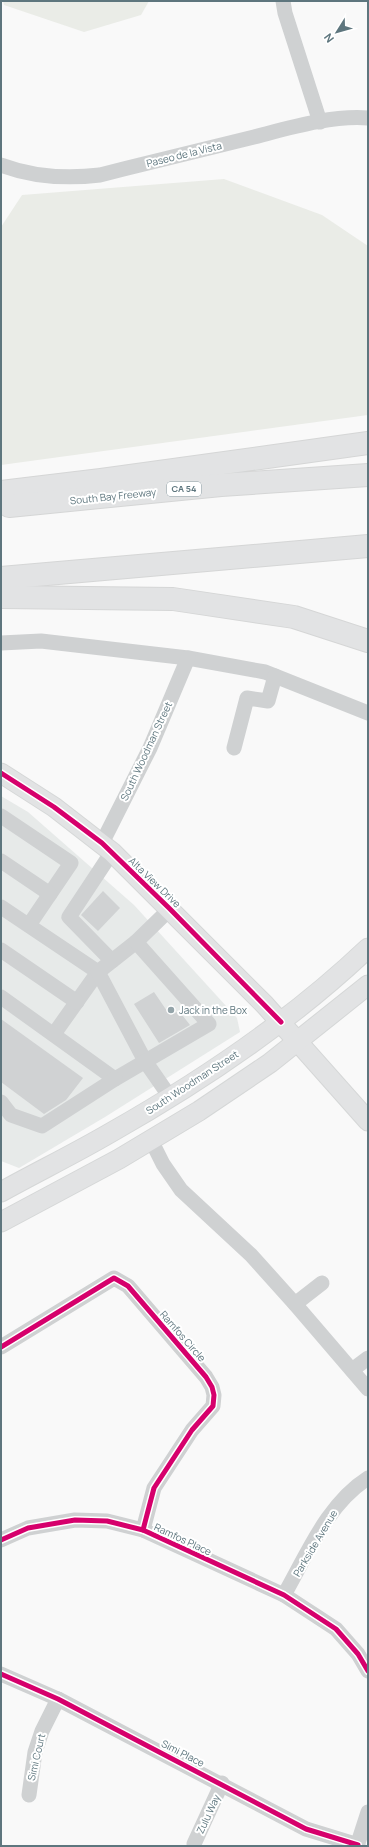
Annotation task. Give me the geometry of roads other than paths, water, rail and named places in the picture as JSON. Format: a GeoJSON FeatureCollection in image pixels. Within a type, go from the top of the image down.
{"type":"FeatureCollection","features":[{"type":"Feature","properties":{"kind":"highway"},"geometry":{"type":"LineString","coordinates":[[1,492],[101,480],[368,443]]}},
{"type":"Feature","properties":{"kind":"highway","name":"South Bay Freeway"},"geometry":{"type":"LineString","coordinates":[[1,507],[221,485],[368,474]]}},
{"type":"Feature","properties":{"kind":"highway"},"geometry":{"type":"LineString","coordinates":[[1,578],[368,546]]}},
{"type":"Feature","properties":{"kind":"highway"},"geometry":{"type":"LineString","coordinates":[[1,597],[173,599],[294,617],[368,641]]}},
{"type":"Feature","properties":{"kind":"main road","name":"Alta View Drive"},"geometry":{"type":"LineString","coordinates":[[1,773],[54,807],[107,848],[170,909],[281,1022],[368,1121]]}},
{"type":"Feature","properties":{"kind":"main road","name":"South Woodman Street"},"geometry":{"type":"LineString","coordinates":[[1,1192],[110,1134],[170,1097],[281,1022],[322,989],[368,948]]}},
{"type":"Feature","properties":{"kind":"main road"},"geometry":{"type":"LineString","coordinates":[[2,1219],[151,1140],[254,1075],[299,1042],[368,985]]}},
{"type":"Feature","properties":{"kind":"street"},"geometry":{"type":"LineString","coordinates":[[283,1],[285,13],[320,122]]}},
{"type":"Feature","properties":{"kind":"street","name":"Paseo de la Vista"},"geometry":{"type":"LineString","coordinates":[[1,165],[28,173],[46,176],[82,177],[100,175],[320,122],[358,117],[368,118]]}},
{"type":"Feature","properties":{"kind":"street"},"geometry":{"type":"LineString","coordinates":[[1,643],[41,641],[188,658],[265,672],[368,713]]}},
{"type":"Feature","properties":{"kind":"street","name":"South Woodman Street"},"geometry":{"type":"LineString","coordinates":[[112,961],[69,917],[107,848],[188,658]]}},
{"type":"Feature","properties":{"kind":"street"},"geometry":{"type":"LineString","coordinates":[[234,748],[247,698],[268,701],[275,676]]}},
{"type":"Feature","properties":{"kind":"street"},"geometry":{"type":"LineString","coordinates":[[1,816],[71,863],[29,926]]}},
{"type":"Feature","properties":{"kind":"street"},"geometry":{"type":"LineString","coordinates":[[1,861],[50,894]]}},
{"type":"Feature","properties":{"kind":"street"},"geometry":{"type":"LineString","coordinates":[[1,907],[98,972],[145,1061],[170,1097]]}},
{"type":"Feature","properties":{"kind":"street"},"geometry":{"type":"LineString","coordinates":[[54,1034],[98,972],[136,942],[170,909]]}},
{"type":"Feature","properties":{"kind":"street"},"geometry":{"type":"LineString","coordinates":[[1,1102],[11,1115],[42,1126],[115,1079],[209,1024],[136,942]]}},
{"type":"Feature","properties":{"kind":"street"},"geometry":{"type":"LineString","coordinates":[[1,950],[77,1002]]}},
{"type":"Feature","properties":{"kind":"street"},"geometry":{"type":"LineString","coordinates":[[1,996],[115,1079]]}},
{"type":"Feature","properties":{"kind":"street"},"geometry":{"type":"LineString","coordinates":[[151,1140],[163,1164],[181,1190],[251,1255],[368,1389]]}},
{"type":"Feature","properties":{"kind":"street","name":"Ramfos Circle"},"geometry":{"type":"LineString","coordinates":[[1,1347],[114,1278],[128,1286],[206,1377],[212,1387],[214,1395],[213,1406],[192,1430],[154,1488],[143,1530]]}},
{"type":"Feature","properties":{"kind":"street"},"geometry":{"type":"LineString","coordinates":[[295,1304],[322,1284]]}},
{"type":"Feature","properties":{"kind":"street"},"geometry":{"type":"LineString","coordinates":[[352,1370],[368,1358]]}},
{"type":"Feature","properties":{"kind":"street","name":"Parkside Avenue"},"geometry":{"type":"LineString","coordinates":[[284,1595],[330,1514],[347,1494],[368,1478]]}},
{"type":"Feature","properties":{"kind":"street","name":"Ramfos Place"},"geometry":{"type":"LineString","coordinates":[[1,1540],[28,1528],[75,1520],[107,1521],[143,1530],[284,1595],[336,1630],[358,1654],[368,1671]]}},
{"type":"Feature","properties":{"kind":"street","name":"Simi Place"},"geometry":{"type":"LineString","coordinates":[[1,1674],[58,1698],[222,1783],[306,1829],[358,1846]]}},
{"type":"Feature","properties":{"kind":"street","name":"Simi Court"},"geometry":{"type":"LineString","coordinates":[[28,1795],[35,1752],[42,1731],[58,1698]]}},
{"type":"Feature","properties":{"kind":"street","name":"Zulu Way"},"geometry":{"type":"LineString","coordinates":[[194,1844],[222,1783]]}},
{"type":"Feature","properties":{"kind":"street"},"geometry":{"type":"LineString","coordinates":[[358,1846],[368,1812]]}},
{"type":"Feature","properties":{"kind":"place","name":"Jack in the Box"},"geometry":{"type":"Point","coordinates":[171,1010]}}]}
